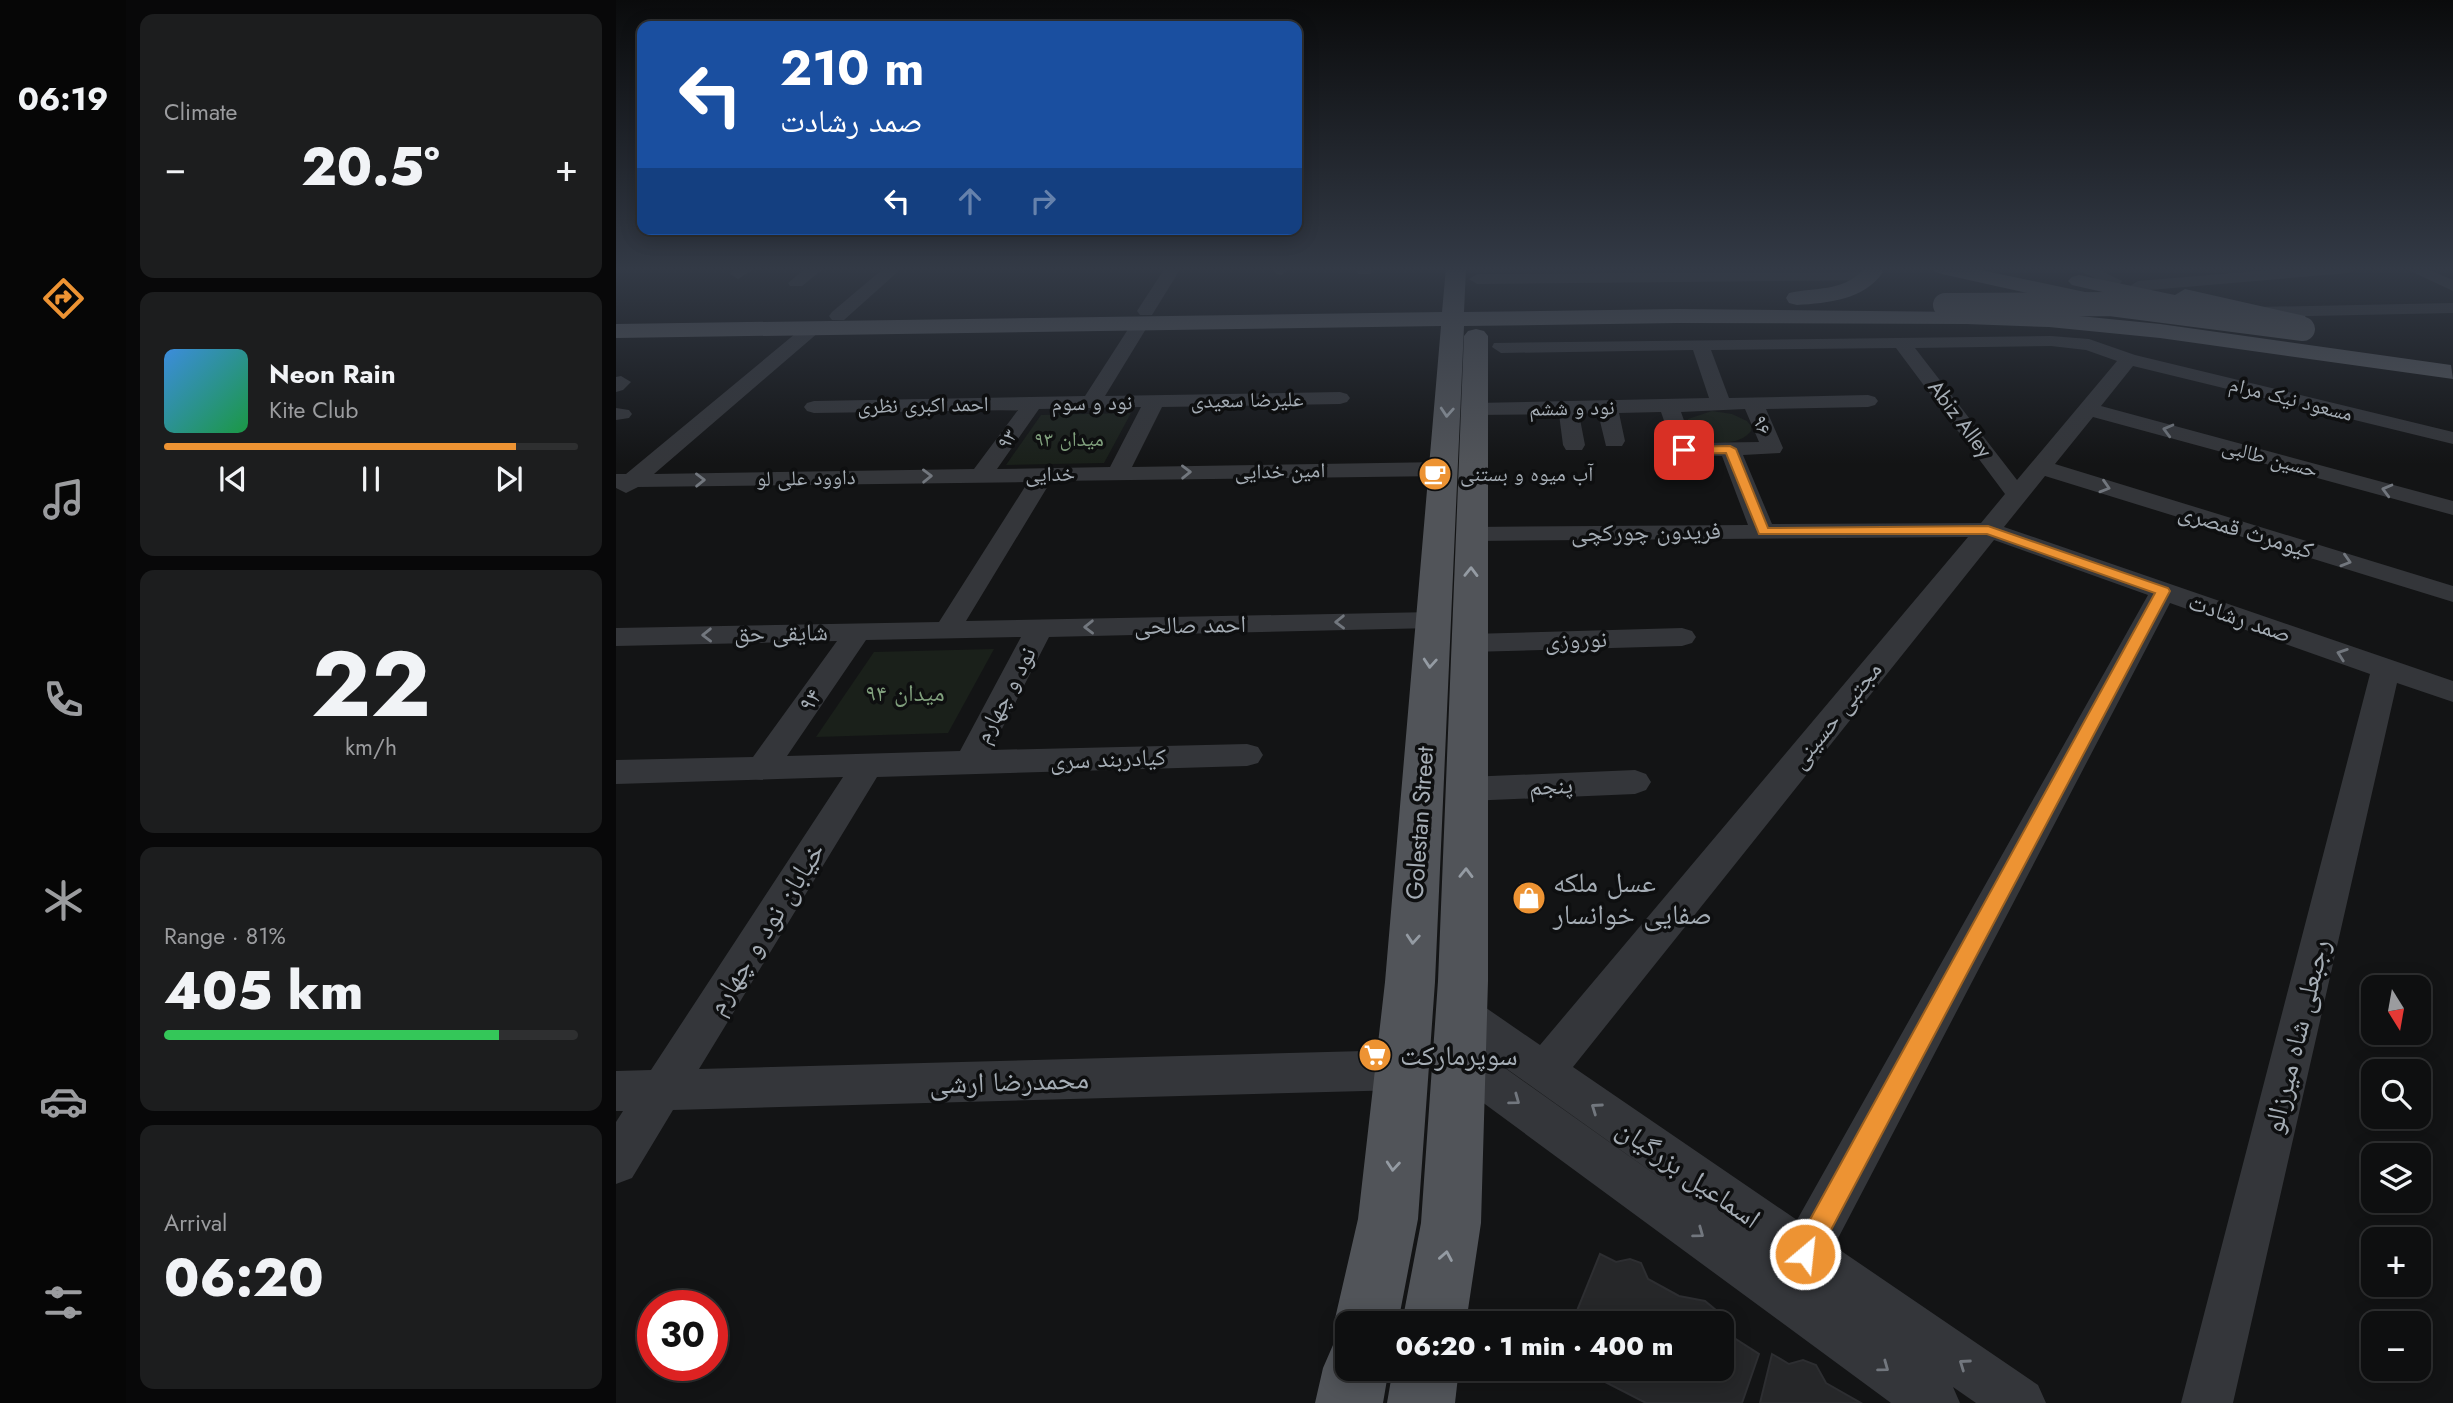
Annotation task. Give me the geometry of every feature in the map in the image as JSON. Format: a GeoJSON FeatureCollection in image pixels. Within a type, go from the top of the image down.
{"type":"FeatureCollection","features":[{"type":"Feature","properties":{"kind":"main road","name":"Golestan Street"},"geometry":{"type":"LineString","coordinates":[[1369,1311],[1388,1219],[1410,982],[1454,333]]}},
{"type":"Feature","properties":{"kind":"main road","name":"Golestan Street"},"geometry":{"type":"LineString","coordinates":[[1436,1311],[1451,1223],[1460,1037],[1467,789],[1475,410],[1458,333]]}},
{"type":"Feature","properties":{"kind":"main road"},"geometry":{"type":"LineString","coordinates":[[2092,333],[2350,364],[2453,368]]}},
{"type":"Feature","properties":{"kind":"main road"},"geometry":{"type":"LineString","coordinates":[[2170,333],[2453,368]]}},
{"type":"Feature","properties":{"kind":"main road"},"geometry":{"type":"LineString","coordinates":[[2264,333],[2453,368]]}},
{"type":"Feature","properties":{"kind":"main road"},"geometry":{"type":"LineString","coordinates":[[2320,333],[2453,368]]}},
{"type":"Feature","properties":{"kind":"main road"},"geometry":{"type":"LineString","coordinates":[[2400,343],[2453,368]]}},
{"type":"Feature","properties":{"kind":"main road"},"geometry":{"type":"LineString","coordinates":[[1402,1070],[1460,1037]]}},
{"type":"Feature","properties":{"kind":"main road"},"geometry":{"type":"LineString","coordinates":[[1349,1403],[1353,1381]]}},
{"type":"Feature","properties":{"kind":"main road"},"geometry":{"type":"LineString","coordinates":[[1421,1403],[1424,1381]]}},
{"type":"Feature","properties":{"kind":"street"},"geometry":{"type":"LineString","coordinates":[[621,486],[806,333]]}},
{"type":"Feature","properties":{"kind":"street"},"geometry":{"type":"LineString","coordinates":[[1091,402],[1133,333]]}},
{"type":"Feature","properties":{"kind":"street","name":"مسعود نیک مرام"},"geometry":{"type":"LineString","coordinates":[[1591,333],[1700,345],[2050,341],[2089,345],[2129,359],[2453,438]]}},
{"type":"Feature","properties":{"kind":"street","name":"Abiz Alley"},"geometry":{"type":"LineString","coordinates":[[1902,343],[2017,495]]}},
{"type":"Feature","properties":{"kind":"street"},"geometry":{"type":"LineString","coordinates":[[1700,345],[1721,404]]}},
{"type":"Feature","properties":{"kind":"street","name":"مجتبی حسینی"},"geometry":{"type":"LineString","coordinates":[[1544,1071],[2129,359]]}},
{"type":"Feature","properties":{"kind":"street","name":"علیرضا سعیدی"},"geometry":{"type":"LineString","coordinates":[[1155,401],[1340,398]]}},
{"type":"Feature","properties":{"kind":"street","name":"نود و سوم"},"geometry":{"type":"LineString","coordinates":[[1032,404],[1155,401],[1118,473]]}},
{"type":"Feature","properties":{"kind":"street"},"geometry":{"type":"LineString","coordinates":[[1753,403],[1868,401]]}},
{"type":"Feature","properties":{"kind":"street","name":"۹۶"},"geometry":{"type":"LineString","coordinates":[[1753,403],[1772,448],[1684,450],[1670,406],[1753,403]]}},
{"type":"Feature","properties":{"kind":"street","name":"احمد اکبری نظری"},"geometry":{"type":"LineString","coordinates":[[814,407],[1032,404]]}},
{"type":"Feature","properties":{"kind":"street","name":"۹۳"},"geometry":{"type":"LineString","coordinates":[[981,475],[1032,404]]}},
{"type":"Feature","properties":{"kind":"street","name":"نود و ششم"},"geometry":{"type":"LineString","coordinates":[[1475,410],[1670,406]]}},
{"type":"Feature","properties":{"kind":"street"},"geometry":{"type":"LineString","coordinates":[[1607,407],[1614,441]]}},
{"type":"Feature","properties":{"kind":"street"},"geometry":{"type":"LineString","coordinates":[[1568,408],[1574,445]]}},
{"type":"Feature","properties":{"kind":"street","name":"حسین طالبی"},"geometry":{"type":"LineString","coordinates":[[2088,409],[2453,508]]}},
{"type":"Feature","properties":{"kind":"street"},"geometry":{"type":"LineString","coordinates":[[1730,449],[1763,531]]}},
{"type":"Feature","properties":{"kind":"street","name":"کیومرث قمصری"},"geometry":{"type":"LineString","coordinates":[[2040,467],[2453,594]]}},
{"type":"Feature","properties":{"kind":"street","name":"امین خدایی"},"geometry":{"type":"LineString","coordinates":[[1118,473],[1443,469]]}},
{"type":"Feature","properties":{"kind":"street","name":"خدایی"},"geometry":{"type":"LineString","coordinates":[[981,475],[1118,473]]}},
{"type":"Feature","properties":{"kind":"street"},"geometry":{"type":"LineString","coordinates":[[947,630],[1044,474]]}},
{"type":"Feature","properties":{"kind":"street","name":"داوود علی لو"},"geometry":{"type":"LineString","coordinates":[[621,486],[981,475]]}},
{"type":"Feature","properties":{"kind":"street","name":"فریدون چورکچی"},"geometry":{"type":"LineString","coordinates":[[1472,534],[1988,530]]}},
{"type":"Feature","properties":{"kind":"street","name":"صمد رشادت"},"geometry":{"type":"LineString","coordinates":[[1988,530],[2453,692]]}},
{"type":"Feature","properties":{"kind":"street"},"geometry":{"type":"LineString","coordinates":[[1783,1294],[2163,591]]}},
{"type":"Feature","properties":{"kind":"street","name":"احمد صالحی"},"geometry":{"type":"LineString","coordinates":[[947,630],[1433,620]]}},
{"type":"Feature","properties":{"kind":"street","name":"نود و چهارم"},"geometry":{"type":"LineString","coordinates":[[969,763],[1040,628]]}},
{"type":"Feature","properties":{"kind":"street","name":"شایقی حق"},"geometry":{"type":"LineString","coordinates":[[616,637],[947,630]]}},
{"type":"Feature","properties":{"kind":"street","name":"۹۴"},"geometry":{"type":"LineString","coordinates":[[761,769],[859,631]]}},
{"type":"Feature","properties":{"kind":"street","name":"نوروزی"},"geometry":{"type":"LineString","coordinates":[[1470,643],[1682,637]]}},
{"type":"Feature","properties":{"kind":"street","name":"رجبعلی شاه میرزالو"},"geometry":{"type":"LineString","coordinates":[[2207,1403],[2386,669]]}},
{"type":"Feature","properties":{"kind":"street","name":"کیادربند سری"},"geometry":{"type":"LineString","coordinates":[[616,772],[1247,755]]}},
{"type":"Feature","properties":{"kind":"street","name":"خیابان نود و چهارم"},"geometry":{"type":"LineString","coordinates":[[616,1162],[868,765]]}},
{"type":"Feature","properties":{"kind":"street","name":"پنجم"},"geometry":{"type":"LineString","coordinates":[[1467,789],[1636,782]]}},
{"type":"Feature","properties":{"kind":"street","name":"اسماعیل بزرگیان"},"geometry":{"type":"LineString","coordinates":[[1460,1037],[1544,1071],[2020,1403]]}},
{"type":"Feature","properties":{"kind":"street","name":"اسماعیل بزرگیان"},"geometry":{"type":"LineString","coordinates":[[1460,1037],[1783,1294],[1934,1403]]}},
{"type":"Feature","properties":{"kind":"street","name":"محمدرضا ارشی"},"geometry":{"type":"LineString","coordinates":[[616,1091],[1402,1070]]}},
{"type":"Feature","properties":{"kind":"green space"},"geometry":{"type":"Polygon","coordinates":[[[1712,411],[1732,414],[1747,421],[1751,431],[1737,440],[1719,442],[1701,438],[1687,429],[1688,419],[1712,411]]]}},
{"type":"Feature","properties":{"kind":"green space","name":"میدان ۹۳"},"geometry":{"type":"Polygon","coordinates":[[[1131,413],[1104,463],[1006,465],[1041,415],[1131,413]]]}},
{"type":"Feature","properties":{"kind":"green space","name":"میدان ۹۴"},"geometry":{"type":"Polygon","coordinates":[[[994,649],[948,733],[816,737],[874,652],[994,649]]]}},
{"type":"Feature","properties":{"kind":"building"},"geometry":{"type":"Polygon","coordinates":[[[1600,1254],[1616,1262],[1630,1259],[1641,1263],[1648,1279],[1679,1296],[1705,1301],[1717,1311],[1577,1311],[1600,1254]]]}},
{"type":"Feature","properties":{"kind":"building"},"geometry":{"type":"Polygon","coordinates":[[[1734,1338],[1759,1354],[1742,1403],[1646,1403],[1603,1381],[1734,1381],[1734,1338]]]}},
{"type":"Feature","properties":{"kind":"building"},"geometry":{"type":"Polygon","coordinates":[[[1772,1354],[1789,1364],[1803,1360],[1816,1365],[1826,1383],[1861,1403],[1760,1403],[1772,1354]]]}},
{"type":"Feature","properties":{"kind":"place","name":"آب میوه و بستنی"},"geometry":{"type":"Point","coordinates":[1435,474]}},
{"type":"Feature","properties":{"kind":"place","name":"عسل ملکه صفایی خوانسار"},"geometry":{"type":"Point","coordinates":[1529,898]}},
{"type":"Feature","properties":{"kind":"place","name":"سوپرمارکت"},"geometry":{"type":"Point","coordinates":[1375,1055]}},
{"type":"Feature","properties":{"kind":"route"},"geometry":{"type":"LineString","coordinates":[[1684,450],[1730,449],[1763,531],[1988,530],[2163,591],[1805,1254]]}}]}
